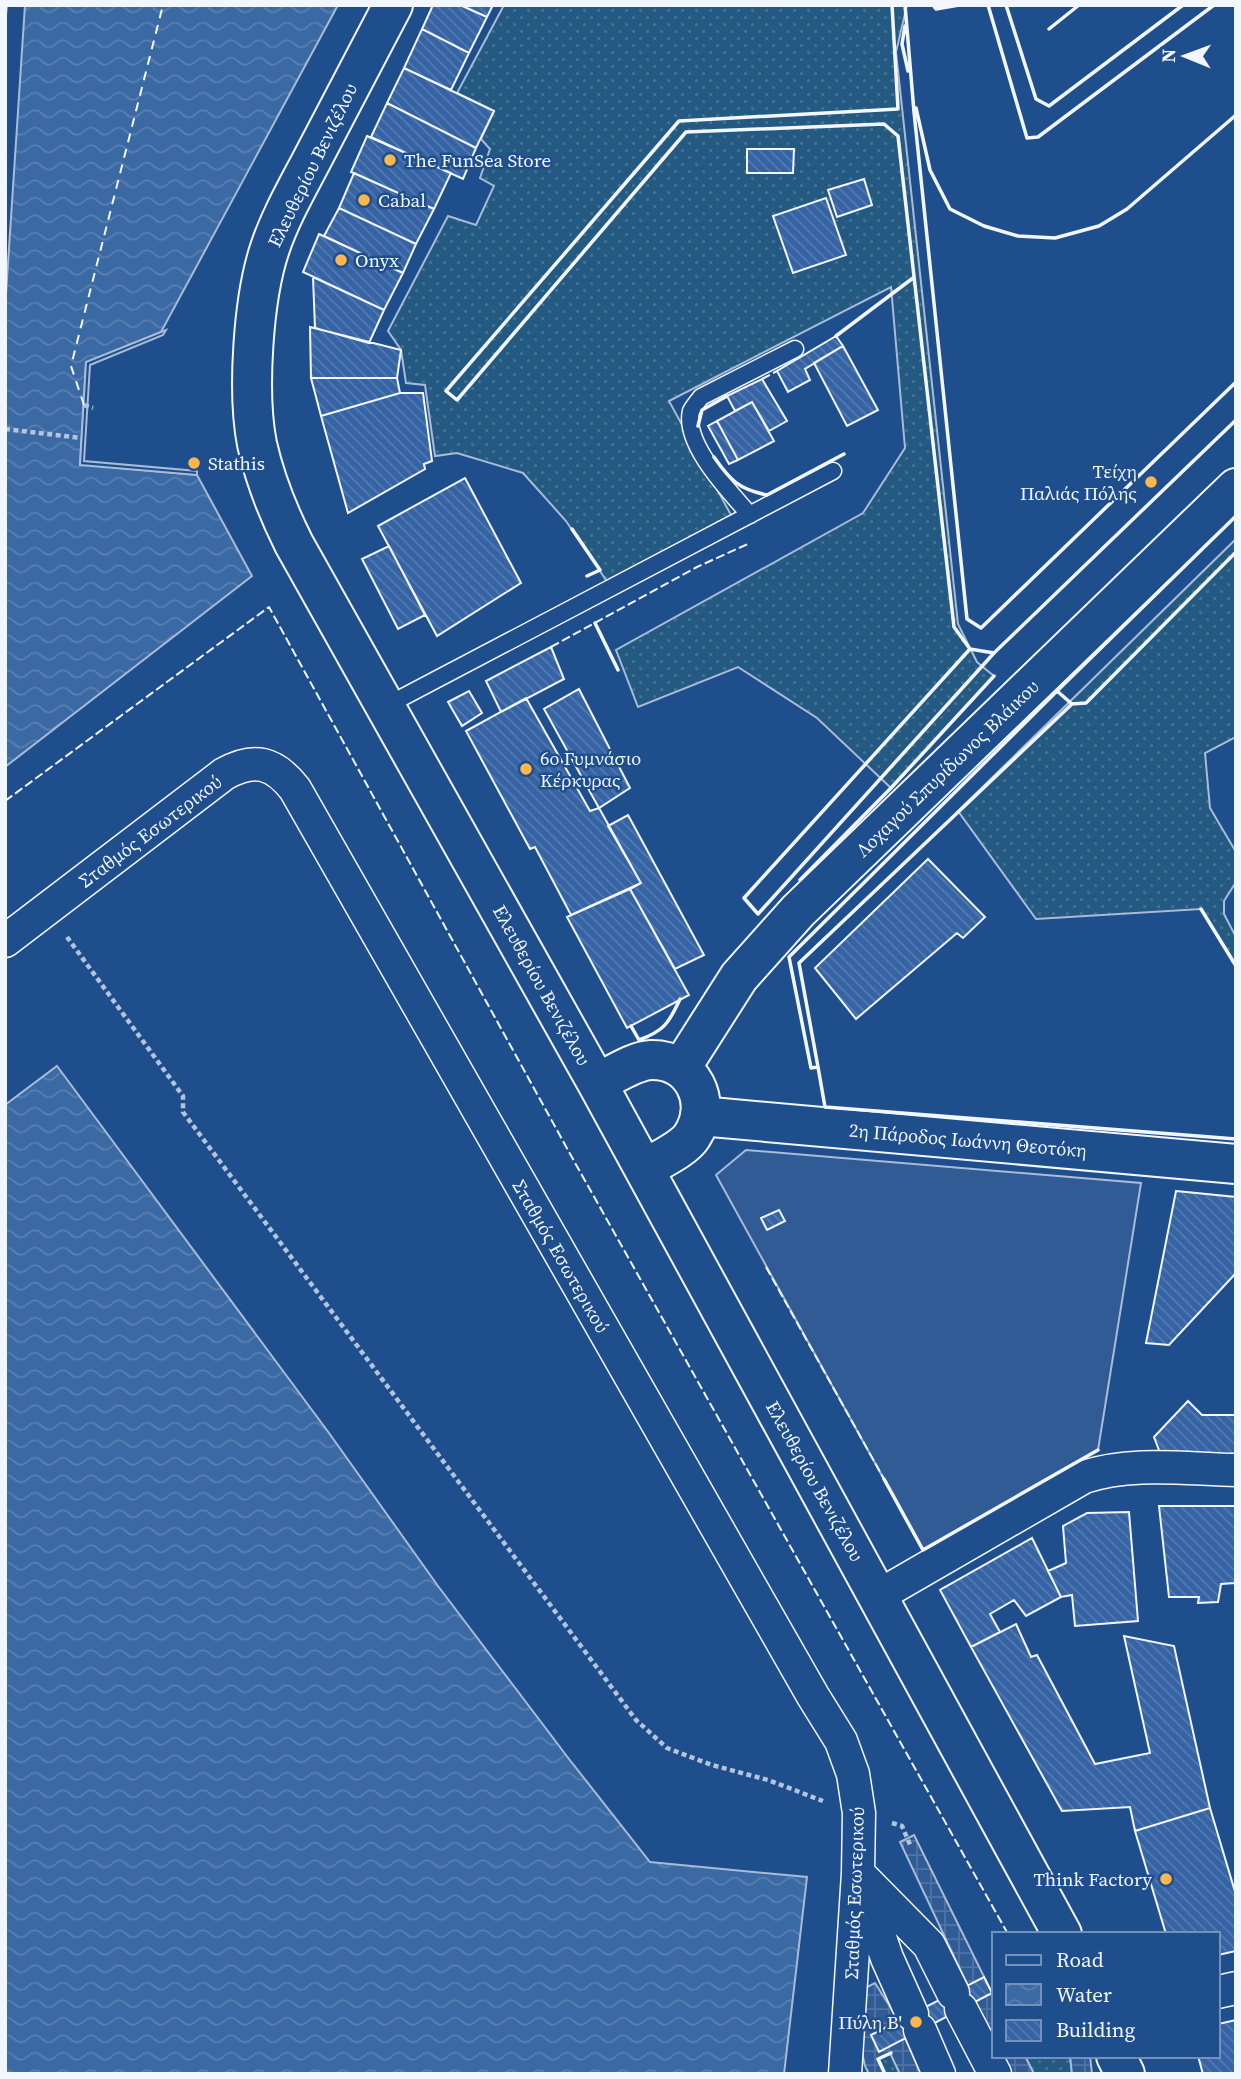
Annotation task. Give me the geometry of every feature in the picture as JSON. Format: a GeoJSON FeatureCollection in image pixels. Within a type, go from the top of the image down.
{"type":"FeatureCollection","features":[{"type":"Feature","properties":{"kind":"main road","name":"Ελευθερίου Βενιζέλου"},"geometry":{"type":"LineString","coordinates":[[393,5],[287,209],[270,249],[260,289],[253,393],[257,441],[268,486],[281,517],[597,1083],[1061,1932]]}},
{"type":"Feature","properties":{"kind":"main road","name":"Λοχαγού Σπυρίδωνος Βλάικου"},"geometry":{"type":"LineString","coordinates":[[681,1068],[739,977],[798,911],[1236,488]]}},
{"type":"Feature","properties":{"kind":"main road"},"geometry":{"type":"LineString","coordinates":[[597,1083],[648,1060],[669,1062],[693,1079],[701,1096],[701,1116],[692,1138],[644,1170]]}},
{"type":"Feature","properties":{"kind":"main road","name":"2η Πάροδος Ιωάννη Θεοτόκη"},"geometry":{"type":"LineString","coordinates":[[701,1116],[1236,1164]]}},
{"type":"Feature","properties":{"kind":"main road"},"geometry":{"type":"LineString","coordinates":[[1115,2058],[1125,2074]]}},
{"type":"Feature","properties":{"kind":"street","name":"Σταθμός Εσωτερικού"},"geometry":{"type":"LineString","coordinates":[[5,941],[236,767],[261,764],[274,768],[285,776],[295,789],[841,1741],[853,1774],[859,1813],[858,1873],[845,2074]]}},
{"type":"Feature","properties":{"kind":"street"},"geometry":{"type":"LineString","coordinates":[[878,1596],[1084,1477],[1123,1468],[1236,1470]]}},
{"type":"Feature","properties":{"kind":"street"},"geometry":{"type":"LineString","coordinates":[[858,1873],[929,1945],[995,2074]]}},
{"type":"Feature","properties":{"kind":"street"},"geometry":{"type":"LineString","coordinates":[[858,1873],[887,1958],[939,2074]]}},
{"type":"Feature","properties":{"kind":"lane"},"geometry":{"type":"LineString","coordinates":[[750,515],[714,472],[692,436],[691,410],[701,397],[795,349]]}},
{"type":"Feature","properties":{"kind":"lane"},"geometry":{"type":"LineString","coordinates":[[386,706],[833,471]]}},
{"type":"Feature","properties":{"kind":"path"},"geometry":{"type":"LineString","coordinates":[[84,405],[93,408]]}},
{"type":"Feature","properties":{"kind":"path"},"geometry":{"type":"LineString","coordinates":[[5,429],[82,438]]}},
{"type":"Feature","properties":{"kind":"path"},"geometry":{"type":"LineString","coordinates":[[47,909],[183,1096],[183,1112],[636,1720],[667,1748],[830,1803]]}},
{"type":"Feature","properties":{"kind":"path"},"geometry":{"type":"LineString","coordinates":[[902,1826],[911,1847]]}},
{"type":"Feature","properties":{"kind":"shaded area"},"geometry":{"type":"Polygon","coordinates":[[[504,5],[907,5],[896,52],[958,624],[977,662],[994,676],[891,788],[817,718],[738,667],[638,707],[616,650],[863,513],[905,448],[891,287],[669,401],[731,515],[608,583],[566,521],[523,473],[457,453],[435,456],[425,385],[406,383],[401,350],[388,331],[448,216],[476,225],[494,186],[480,178],[490,149],[481,139],[494,111],[457,93],[504,5]]]}},
{"type":"Feature","properties":{"kind":"shaded area"},"geometry":{"type":"Polygon","coordinates":[[[1236,539],[1236,737],[1205,753],[1210,808],[1236,852],[1236,882],[1224,901],[1224,914],[1236,937],[1236,966],[1201,909],[1036,919],[958,811],[1236,539]]]}},
{"type":"Feature","properties":{"kind":"shaded area"},"geometry":{"type":"Polygon","coordinates":[[[746,1150],[1141,1183],[1098,1450],[923,1550],[716,1175],[746,1150]]]}},
{"type":"Feature","properties":{"kind":"shaded area"},"geometry":{"type":"Polygon","coordinates":[[[914,1835],[992,1993],[992,2037],[900,1842],[914,1835]]]}},
{"type":"Feature","properties":{"kind":"shaded area"},"geometry":{"type":"Polygon","coordinates":[[[875,1983],[894,2013],[921,2074],[900,2074],[890,2053],[879,2059],[885,2074],[869,2074],[863,2057],[863,1992],[875,1983]]]}},
{"type":"Feature","properties":{"kind":"shaded area"},"geometry":{"type":"Polygon","coordinates":[[[891,2053],[900,2074],[885,2074],[878,2059],[891,2053]]]}},
{"type":"Feature","properties":{"kind":"shaded area"},"geometry":{"type":"Polygon","coordinates":[[[1003,2058],[1026,2058],[1034,2074],[1010,2074],[1003,2058]]]}},
{"type":"Feature","properties":{"kind":"shaded area"},"geometry":{"type":"Polygon","coordinates":[[[1026,2058],[1070,2058],[1072,2074],[1034,2074],[1026,2058]]]}},
{"type":"Feature","properties":{"kind":"shaded area"},"geometry":{"type":"Polygon","coordinates":[[[1070,2058],[1090,2058],[1092,2074],[1072,2074],[1070,2058]]]}},
{"type":"Feature","properties":{"kind":"water"},"geometry":{"type":"Polygon","coordinates":[[[5,5],[338,5],[161,332],[86,363],[80,464],[197,475],[252,576],[5,767],[5,5]]]}},
{"type":"Feature","properties":{"kind":"water"},"geometry":{"type":"Polygon","coordinates":[[[57,1066],[329,1433],[438,1586],[650,1862],[807,1877],[784,2074],[5,2074],[5,1105],[57,1066]]]}},
{"type":"Feature","properties":{"kind":"pier"},"geometry":{"type":"Polygon","coordinates":[[[7,5],[25,5],[5,309],[5,26],[7,5]]]}},
{"type":"Feature","properties":{"kind":"pier"},"geometry":{"type":"Polygon","coordinates":[[[166,330],[163,335],[90,365],[84,461],[197,471],[197,475],[80,465],[86,362],[166,330]]]}},
{"type":"Feature","properties":{"kind":"building"},"geometry":{"type":"Polygon","coordinates":[[[433,5],[460,5],[487,17],[469,53],[422,29],[433,5]]]}},
{"type":"Feature","properties":{"kind":"building"},"geometry":{"type":"Polygon","coordinates":[[[460,5],[493,5],[487,17],[460,5]]]}},
{"type":"Feature","properties":{"kind":"building"},"geometry":{"type":"Polygon","coordinates":[[[422,29],[469,53],[451,90],[404,68],[422,29]]]}},
{"type":"Feature","properties":{"kind":"building"},"geometry":{"type":"Polygon","coordinates":[[[404,68],[494,111],[476,148],[387,103],[404,68]]]}},
{"type":"Feature","properties":{"kind":"building"},"geometry":{"type":"Polygon","coordinates":[[[387,103],[476,148],[463,179],[371,137],[387,103]]]}},
{"type":"Feature","properties":{"kind":"building"},"geometry":{"type":"Polygon","coordinates":[[[367,136],[451,173],[434,209],[351,172],[367,136]]]}},
{"type":"Feature","properties":{"kind":"building"},"geometry":{"type":"Polygon","coordinates":[[[747,149],[794,149],[793,173],[747,173],[747,149]]]}},
{"type":"Feature","properties":{"kind":"building"},"geometry":{"type":"Polygon","coordinates":[[[354,173],[434,209],[416,244],[339,208],[354,173]]]}},
{"type":"Feature","properties":{"kind":"building"},"geometry":{"type":"Polygon","coordinates":[[[864,179],[872,205],[837,217],[828,190],[864,179]]]}},
{"type":"Feature","properties":{"kind":"building"},"geometry":{"type":"Polygon","coordinates":[[[826,198],[846,255],[793,273],[773,216],[826,198]]]}},
{"type":"Feature","properties":{"kind":"building"},"geometry":{"type":"Polygon","coordinates":[[[339,208],[416,244],[403,273],[324,236],[339,208]]]}},
{"type":"Feature","properties":{"kind":"building"},"geometry":{"type":"Polygon","coordinates":[[[319,234],[403,273],[384,310],[303,272],[319,234]]]}},
{"type":"Feature","properties":{"kind":"building"},"geometry":{"type":"Polygon","coordinates":[[[313,277],[384,310],[369,343],[315,328],[313,277]]]}},
{"type":"Feature","properties":{"kind":"building"},"geometry":{"type":"Polygon","coordinates":[[[310,327],[401,350],[397,378],[311,378],[310,327]]]}},
{"type":"Feature","properties":{"kind":"building"},"geometry":{"type":"Polygon","coordinates":[[[836,336],[843,346],[805,369],[810,380],[788,392],[777,371],[836,336]]]}},
{"type":"Feature","properties":{"kind":"building"},"geometry":{"type":"Polygon","coordinates":[[[843,346],[878,410],[847,426],[814,363],[843,346]]]}},
{"type":"Feature","properties":{"kind":"building"},"geometry":{"type":"Polygon","coordinates":[[[311,378],[397,378],[400,393],[321,416],[311,378]]]}},
{"type":"Feature","properties":{"kind":"building"},"geometry":{"type":"Polygon","coordinates":[[[762,379],[787,421],[769,431],[752,402],[735,411],[727,396],[762,379]]]}},
{"type":"Feature","properties":{"kind":"building"},"geometry":{"type":"Polygon","coordinates":[[[400,393],[423,393],[432,461],[424,464],[425,469],[348,513],[321,416],[400,393]]]}},
{"type":"Feature","properties":{"kind":"building"},"geometry":{"type":"Polygon","coordinates":[[[752,402],[774,441],[738,460],[717,421],[752,402]]]}},
{"type":"Feature","properties":{"kind":"building"},"geometry":{"type":"Polygon","coordinates":[[[717,421],[738,460],[729,464],[708,426],[717,421]]]}},
{"type":"Feature","properties":{"kind":"building"},"geometry":{"type":"Polygon","coordinates":[[[465,478],[521,583],[437,636],[378,526],[465,478]]]}},
{"type":"Feature","properties":{"kind":"building"},"geometry":{"type":"Polygon","coordinates":[[[389,546],[425,615],[398,629],[362,559],[389,546]]]}},
{"type":"Feature","properties":{"kind":"building"},"geometry":{"type":"Polygon","coordinates":[[[551,647],[564,679],[501,712],[486,681],[551,647]]]}},
{"type":"Feature","properties":{"kind":"building"},"geometry":{"type":"Polygon","coordinates":[[[579,689],[630,788],[599,808],[544,709],[579,689]]]}},
{"type":"Feature","properties":{"kind":"building"},"geometry":{"type":"Polygon","coordinates":[[[469,691],[482,713],[462,726],[448,702],[469,691]]]}},
{"type":"Feature","properties":{"kind":"building","name":"6ο Γυμνάσιο Κέρκυρας"},"geometry":{"type":"Polygon","coordinates":[[[526,698],[590,811],[599,808],[641,883],[571,915],[535,847],[530,849],[466,731],[526,698]]]}},
{"type":"Feature","properties":{"kind":"building"},"geometry":{"type":"Polygon","coordinates":[[[628,815],[704,955],[675,969],[630,889],[641,883],[608,826],[628,815]]]}},
{"type":"Feature","properties":{"kind":"building"},"geometry":{"type":"Polygon","coordinates":[[[928,859],[985,917],[963,938],[957,933],[856,1019],[815,968],[928,859]]]}},
{"type":"Feature","properties":{"kind":"building"},"geometry":{"type":"Polygon","coordinates":[[[630,889],[689,995],[627,1028],[567,917],[630,889]]]}},
{"type":"Feature","properties":{"kind":"building"},"geometry":{"type":"Polygon","coordinates":[[[1176,1191],[1236,1197],[1236,1273],[1169,1345],[1146,1343],[1176,1191]]]}},
{"type":"Feature","properties":{"kind":"building"},"geometry":{"type":"Polygon","coordinates":[[[779,1210],[785,1221],[767,1230],[761,1218],[779,1210]]]}},
{"type":"Feature","properties":{"kind":"building"},"geometry":{"type":"Polygon","coordinates":[[[1188,1401],[1202,1415],[1236,1415],[1236,1457],[1162,1458],[1154,1437],[1188,1401]]]}},
{"type":"Feature","properties":{"kind":"building"},"geometry":{"type":"Polygon","coordinates":[[[1159,1506],[1236,1506],[1236,1581],[1221,1584],[1218,1602],[1198,1603],[1199,1597],[1169,1597],[1159,1506]]]}},
{"type":"Feature","properties":{"kind":"building"},"geometry":{"type":"Polygon","coordinates":[[[1129,1512],[1138,1621],[1075,1626],[1072,1595],[1061,1597],[1048,1571],[1066,1563],[1063,1526],[1087,1513],[1129,1512]]]}},
{"type":"Feature","properties":{"kind":"building"},"geometry":{"type":"Polygon","coordinates":[[[1032,1538],[1061,1597],[1026,1616],[1014,1600],[990,1614],[1000,1632],[971,1647],[940,1590],[1032,1538]]]}},
{"type":"Feature","properties":{"kind":"building"},"geometry":{"type":"Polygon","coordinates":[[[1016,1624],[1031,1657],[1037,1655],[1095,1764],[1150,1753],[1124,1636],[1174,1646],[1210,1808],[1135,1831],[1130,1807],[1062,1811],[971,1647],[1016,1624]]]}},
{"type":"Feature","properties":{"kind":"building"},"geometry":{"type":"Polygon","coordinates":[[[1210,1808],[1236,1895],[1236,1951],[1220,1955],[1220,1932],[1165,1932],[1135,1831],[1210,1808]]]}},
{"type":"Feature","properties":{"kind":"building","name":"Πύλη Β'"},"geometry":{"type":"Polygon","coordinates":[[[984,1977],[992,1993],[879,2052],[871,2035],[984,1977]]]}},
{"type":"Feature","properties":{"kind":"building"},"geometry":{"type":"Polygon","coordinates":[[[1236,2020],[1236,2074],[1203,2074],[1199,2058],[1220,2058],[1220,2024],[1236,2020]]]}},
{"type":"Feature","properties":{"kind":"ferry route"},"geometry":{"type":"LineString","coordinates":[[84,405],[71,366],[163,5]]}},
{"type":"Feature","properties":{"kind":"fence"},"geometry":{"type":"LineString","coordinates":[[762,379],[777,371]]}},
{"type":"Feature","properties":{"kind":"fence"},"geometry":{"type":"LineString","coordinates":[[551,647],[697,567],[750,543]]}},
{"type":"Feature","properties":{"kind":"fence"},"geometry":{"type":"LineString","coordinates":[[5,801],[269,607],[574,1161],[1007,1932]]}},
{"type":"Feature","properties":{"kind":"fence"},"geometry":{"type":"LineString","coordinates":[[766,1267],[884,1479]]}},
{"type":"Feature","properties":{"kind":"wall"},"geometry":{"type":"LineString","coordinates":[[892,5],[898,109],[679,121],[446,391],[457,400],[686,132],[884,124],[898,136],[954,627],[970,649],[994,653],[1236,420]]}},
{"type":"Feature","properties":{"kind":"wall"},"geometry":{"type":"LineString","coordinates":[[905,5],[967,619],[981,628],[1236,382]]}},
{"type":"Feature","properties":{"kind":"wall"},"geometry":{"type":"LineString","coordinates":[[933,5],[936,9],[959,5]]}},
{"type":"Feature","properties":{"kind":"wall"},"geometry":{"type":"LineString","coordinates":[[988,5],[1027,138],[1038,137],[1214,5]]}},
{"type":"Feature","properties":{"kind":"wall"},"geometry":{"type":"LineString","coordinates":[[1006,5],[1036,99],[1049,106],[1183,5]]}},
{"type":"Feature","properties":{"kind":"wall"},"geometry":{"type":"LineString","coordinates":[[1049,29],[1079,5]]}},
{"type":"Feature","properties":{"kind":"wall"},"geometry":{"type":"LineString","coordinates":[[905,26],[902,44],[908,71]]}},
{"type":"Feature","properties":{"kind":"wall"},"geometry":{"type":"LineString","coordinates":[[916,108],[930,170],[950,209],[984,226],[1018,236],[1055,238],[1099,226],[1127,209],[1236,115]]}},
{"type":"Feature","properties":{"kind":"wall"},"geometry":{"type":"LineString","coordinates":[[836,336],[913,278]]}},
{"type":"Feature","properties":{"kind":"wall"},"geometry":{"type":"LineString","coordinates":[[698,426],[702,410],[727,396]]}},
{"type":"Feature","properties":{"kind":"wall"},"geometry":{"type":"LineString","coordinates":[[714,457],[736,482],[749,490],[767,495],[844,454]]}},
{"type":"Feature","properties":{"kind":"wall"},"geometry":{"type":"LineString","coordinates":[[1058,692],[1236,516]]}},
{"type":"Feature","properties":{"kind":"wall"},"geometry":{"type":"LineString","coordinates":[[572,529],[600,570],[587,576]]}},
{"type":"Feature","properties":{"kind":"wall"},"geometry":{"type":"LineString","coordinates":[[1071,704],[1086,703],[1236,552]]}},
{"type":"Feature","properties":{"kind":"wall"},"geometry":{"type":"LineString","coordinates":[[595,623],[618,670]]}},
{"type":"Feature","properties":{"kind":"wall"},"geometry":{"type":"LineString","coordinates":[[970,649],[994,653],[758,914],[744,898],[970,649]]}},
{"type":"Feature","properties":{"kind":"wall"},"geometry":{"type":"LineString","coordinates":[[800,880],[891,788],[994,676]]}},
{"type":"Feature","properties":{"kind":"wall"},"geometry":{"type":"LineString","coordinates":[[1057,691],[1072,704],[799,963],[818,1067],[811,1068],[789,957],[1057,691]]}},
{"type":"Feature","properties":{"kind":"wall"},"geometry":{"type":"LineString","coordinates":[[1201,909],[1236,966]]}},
{"type":"Feature","properties":{"kind":"wall"},"geometry":{"type":"LineString","coordinates":[[631,1026],[639,1040],[654,1033],[669,1020],[680,999]]}},
{"type":"Feature","properties":{"kind":"wall"},"geometry":{"type":"LineString","coordinates":[[818,1067],[825,1107],[1236,1139]]}},
{"type":"Feature","properties":{"kind":"wall"},"geometry":{"type":"LineString","coordinates":[[884,1479],[923,1550],[1098,1450]]}},
{"type":"Feature","properties":{"kind":"wall"},"geometry":{"type":"LineString","coordinates":[[885,2074],[878,2059],[891,2053]]}},
{"type":"Feature","properties":{"kind":"place","name":"The FunSea Store"},"geometry":{"type":"Point","coordinates":[390,160]}},
{"type":"Feature","properties":{"kind":"place","name":"Cabal"},"geometry":{"type":"Point","coordinates":[364,200]}},
{"type":"Feature","properties":{"kind":"place","name":"Onyx"},"geometry":{"type":"Point","coordinates":[341,260]}},
{"type":"Feature","properties":{"kind":"place","name":"Stathis"},"geometry":{"type":"Point","coordinates":[194,463]}},
{"type":"Feature","properties":{"kind":"place","name":"Τείχη Παλιάς Πόλης"},"geometry":{"type":"Point","coordinates":[1151,482]}},
{"type":"Feature","properties":{"kind":"place","name":"6ο Γυμνάσιο Κέρκυρας"},"geometry":{"type":"Point","coordinates":[526,769]}},
{"type":"Feature","properties":{"kind":"place","name":"Think Factory"},"geometry":{"type":"Point","coordinates":[1166,1879]}},
{"type":"Feature","properties":{"kind":"place","name":"Πύλη Β'"},"geometry":{"type":"Point","coordinates":[916,2022]}}]}
